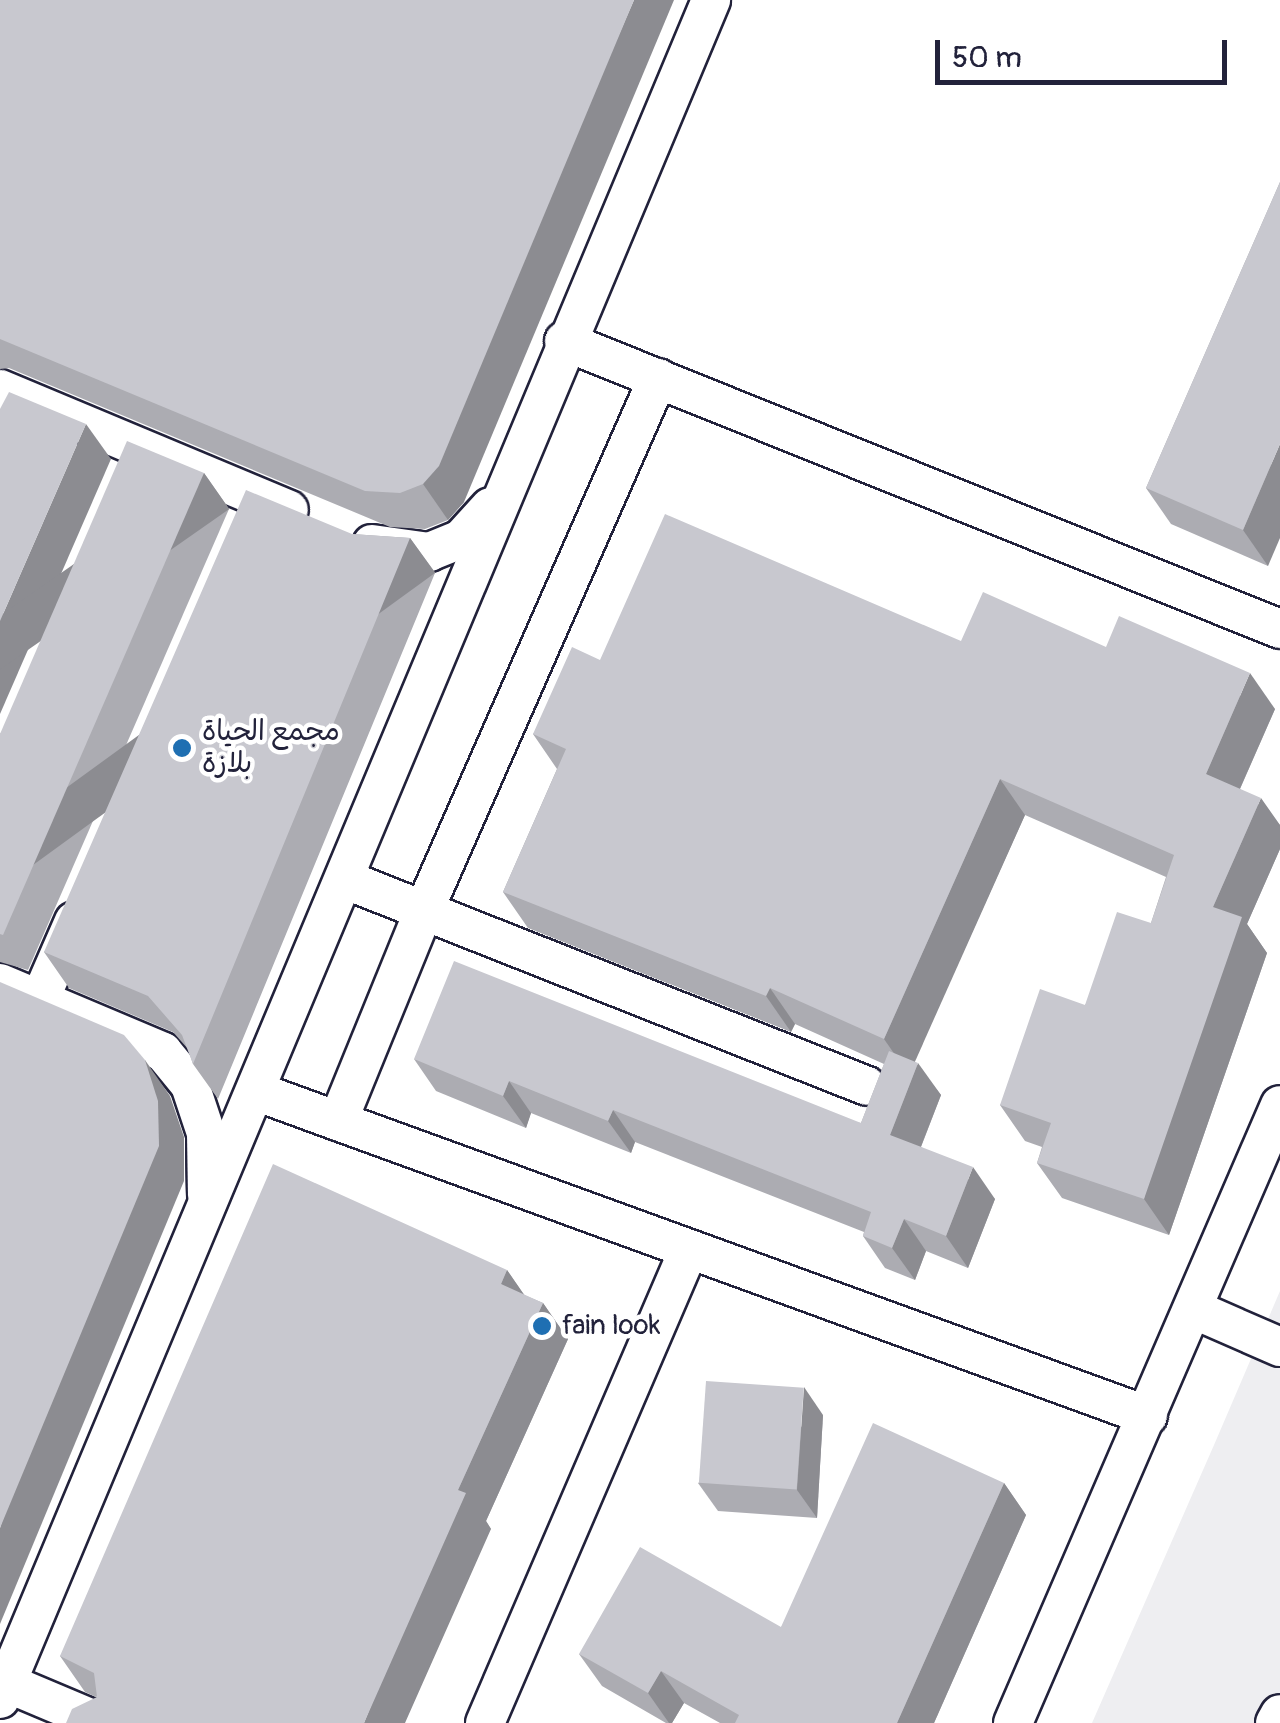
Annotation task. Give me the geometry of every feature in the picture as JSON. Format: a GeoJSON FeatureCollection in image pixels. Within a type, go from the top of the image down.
{"type":"FeatureCollection","features":[{"type":"Feature","properties":{"kind":"street"},"geometry":{"type":"LineString","coordinates":[[102,1723],[3,1691],[207,1212],[223,1135],[258,1092],[564,340],[711,0]]}},
{"type":"Feature","properties":{"kind":"street"},"geometry":{"type":"LineString","coordinates":[[564,340],[1280,628]]}},
{"type":"Feature","properties":{"kind":"street"},"geometry":{"type":"LineString","coordinates":[[338,1121],[424,908],[658,378]]}},
{"type":"Feature","properties":{"kind":"street"},"geometry":{"type":"LineString","coordinates":[[10,406],[140,448],[385,550],[429,552],[461,538],[502,494]]}},
{"type":"Feature","properties":{"kind":"street"},"geometry":{"type":"LineString","coordinates":[[125,484],[140,448]]}},
{"type":"Feature","properties":{"kind":"street"},"geometry":{"type":"LineString","coordinates":[[243,532],[258,497]]}},
{"type":"Feature","properties":{"kind":"street"},"geometry":{"type":"LineString","coordinates":[[429,552],[468,578]]}},
{"type":"Feature","properties":{"kind":"street"},"geometry":{"type":"LineString","coordinates":[[344,879],[868,1086]]}},
{"type":"Feature","properties":{"kind":"street"},"geometry":{"type":"LineString","coordinates":[[40,999],[86,892]]}},
{"type":"Feature","properties":{"kind":"street"},"geometry":{"type":"LineString","coordinates":[[0,982],[164,1052],[223,1135]]}},
{"type":"Feature","properties":{"kind":"street"},"geometry":{"type":"LineString","coordinates":[[258,1092],[1148,1416]]}},
{"type":"Feature","properties":{"kind":"street"},"geometry":{"type":"LineString","coordinates":[[1012,1723],[1280,1105]]}},
{"type":"Feature","properties":{"kind":"street"},"geometry":{"type":"LineString","coordinates":[[486,1723],[689,1249]]}},
{"type":"Feature","properties":{"kind":"street"},"geometry":{"type":"LineString","coordinates":[[1193,1310],[1280,1346]]}},
{"type":"Feature","properties":{"kind":"street"},"geometry":{"type":"LineString","coordinates":[[1275,1723],[1280,1714]]}},
{"type":"Feature","properties":{"kind":"shaded area"},"geometry":{"type":"Polygon","coordinates":[[[1280,1291],[1280,1723],[1092,1723],[1214,1445],[1280,1291]]]}},
{"type":"Feature","properties":{"kind":"building"},"geometry":{"type":"Polygon","coordinates":[[[0,0],[634,0],[439,466],[423,484],[400,493],[365,491],[0,339],[0,0]]]}},
{"type":"Feature","properties":{"kind":"building"},"geometry":{"type":"Polygon","coordinates":[[[1280,182],[1280,444],[1243,530],[1146,488],[1280,182]]]}},
{"type":"Feature","properties":{"kind":"building"},"geometry":{"type":"Polygon","coordinates":[[[9,392],[86,424],[0,621],[0,409],[9,392]]]}},
{"type":"Feature","properties":{"kind":"building"},"geometry":{"type":"Polygon","coordinates":[[[127,441],[204,473],[3,935],[0,734],[127,441]]]}},
{"type":"Feature","properties":{"kind":"building"},"geometry":{"type":"Polygon","coordinates":[[[246,490],[352,534],[410,538],[193,1064],[182,1035],[148,996],[44,952],[246,490]]]}},
{"type":"Feature","properties":{"kind":"building"},"geometry":{"type":"Polygon","coordinates":[[[665,514],[961,641],[983,592],[1106,647],[1119,616],[1250,673],[1206,774],[1261,798],[1213,907],[1242,917],[1144,1199],[1037,1163],[1051,1123],[1000,1105],[1040,989],[1085,1005],[1117,912],[1151,923],[1174,855],[1000,779],[884,1039],[770,988],[766,996],[503,892],[566,749],[533,734],[572,647],[600,660],[665,514]]]}},
{"type":"Feature","properties":{"kind":"building"},"geometry":{"type":"Polygon","coordinates":[[[454,961],[861,1123],[889,1051],[918,1063],[890,1135],[973,1167],[946,1236],[904,1219],[892,1248],[863,1236],[871,1212],[613,1110],[608,1121],[509,1081],[503,1096],[414,1059],[454,961]]]}},
{"type":"Feature","properties":{"kind":"building"},"geometry":{"type":"Polygon","coordinates":[[[0,982],[124,1035],[145,1060],[158,1101],[159,1146],[0,1528],[0,982]]]}},
{"type":"Feature","properties":{"kind":"building"},"geometry":{"type":"Polygon","coordinates":[[[273,1164],[507,1270],[501,1284],[543,1303],[458,1490],[466,1493],[364,1723],[66,1723],[72,1709],[97,1697],[94,1673],[60,1656],[273,1164]]]}},
{"type":"Feature","properties":{"kind":"building"},"geometry":{"type":"Polygon","coordinates":[[[706,1381],[804,1388],[797,1490],[699,1483],[706,1381]]]}},
{"type":"Feature","properties":{"kind":"building"},"geometry":{"type":"Polygon","coordinates":[[[873,1423],[1004,1483],[897,1723],[735,1723],[739,1715],[661,1671],[648,1693],[579,1654],[640,1547],[781,1627],[873,1423]]]}},
{"type":"Feature","properties":{"kind":"place","name":"مجمع الحياة بلازة"},"geometry":{"type":"Point","coordinates":[182,748]}},
{"type":"Feature","properties":{"kind":"place","name":"fain look"},"geometry":{"type":"Point","coordinates":[542,1326]}}]}
